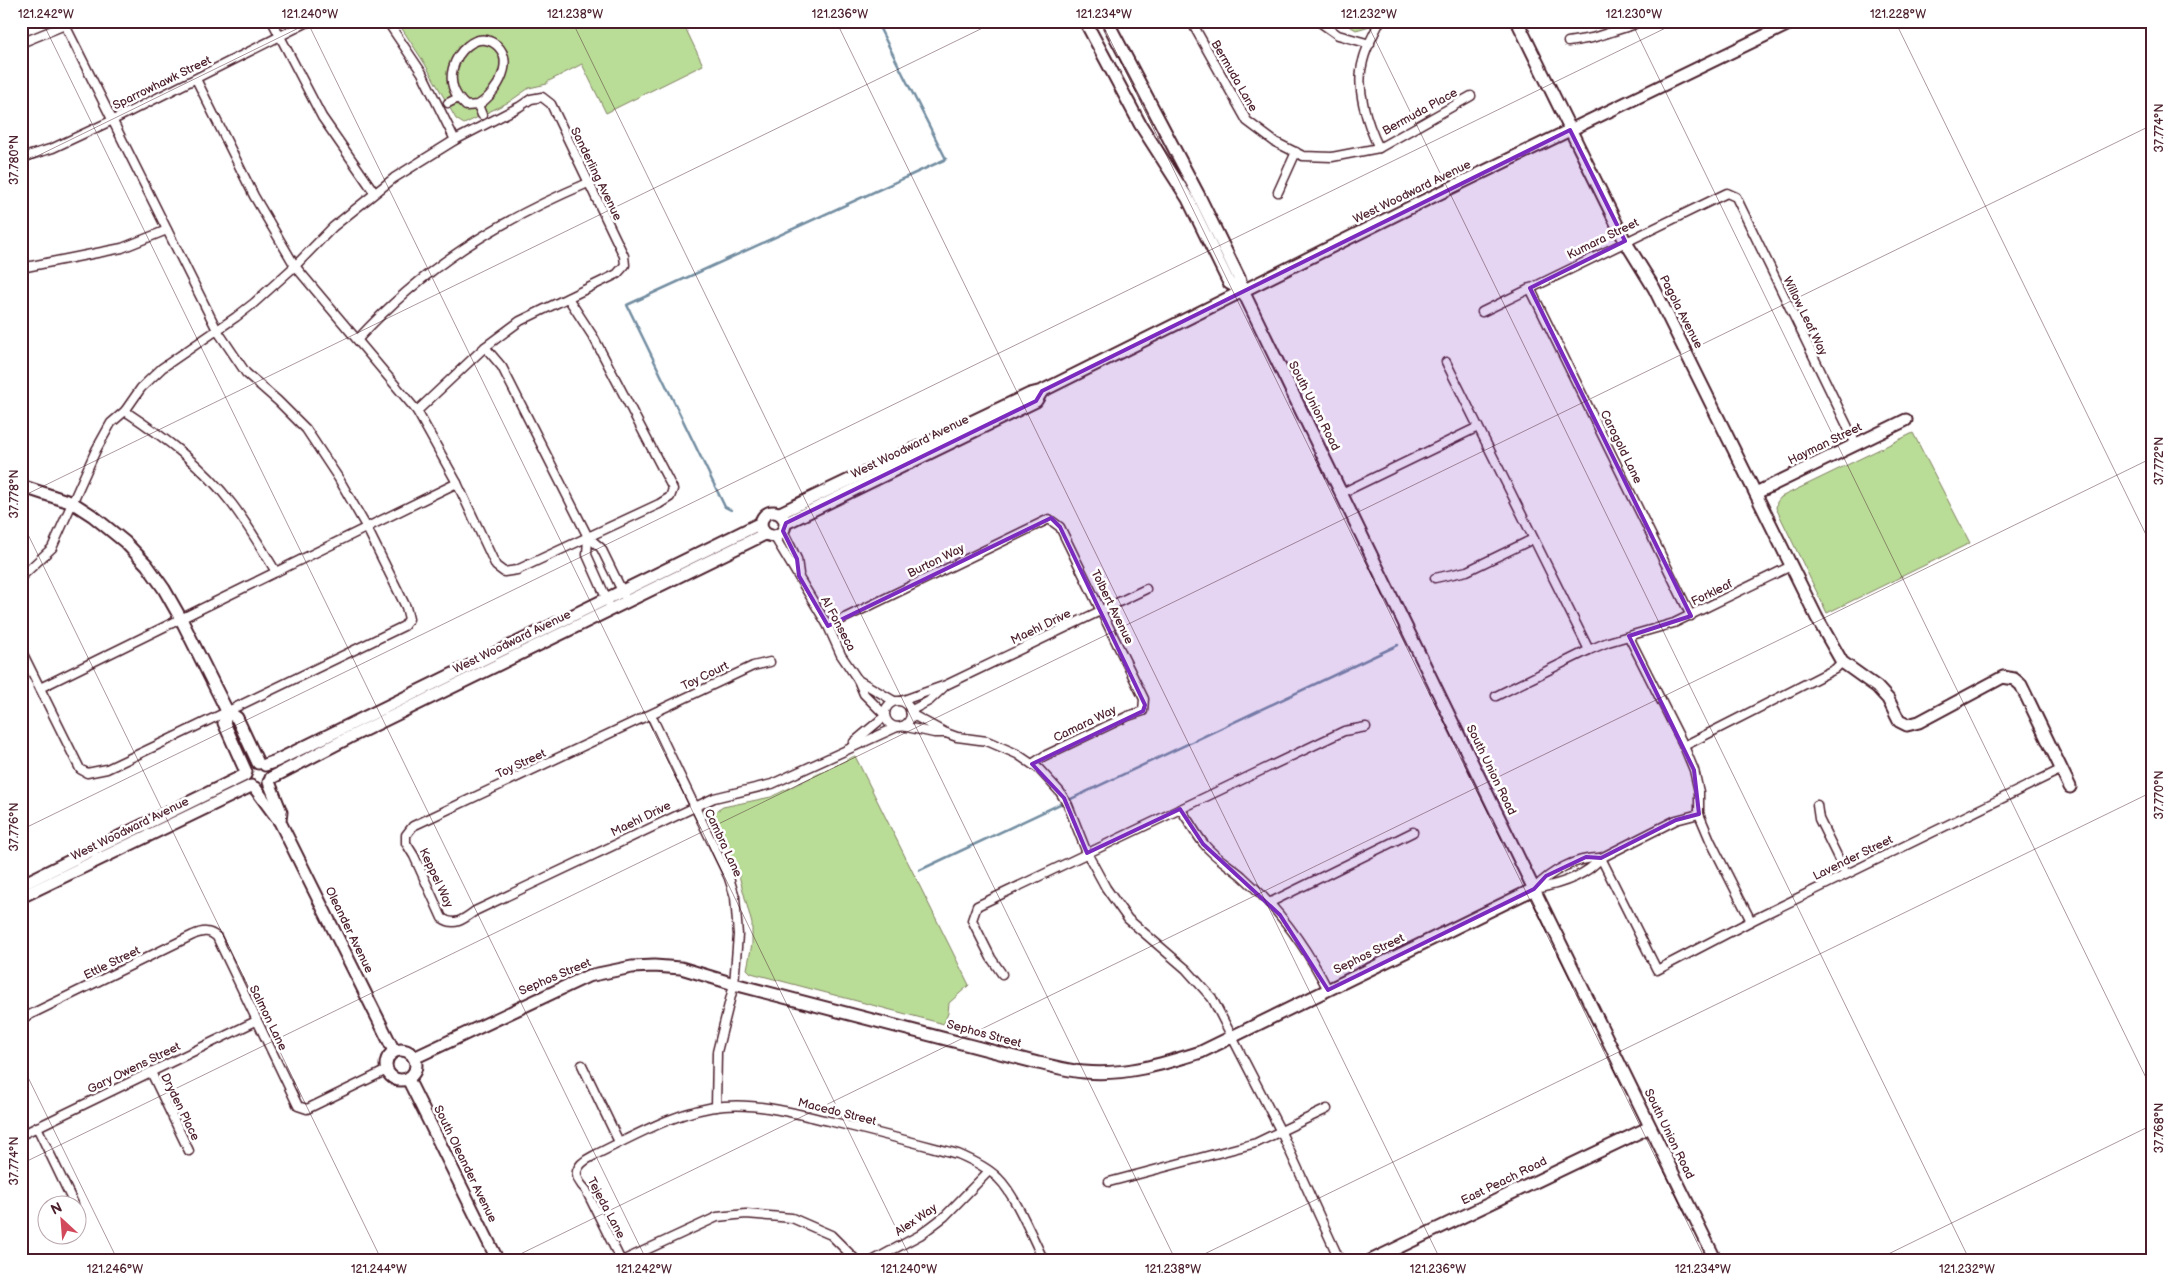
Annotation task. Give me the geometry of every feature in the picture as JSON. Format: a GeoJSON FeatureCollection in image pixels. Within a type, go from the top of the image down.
{"type":"FeatureCollection","features":[{"type":"Feature","properties":{"kind":"street"},"geometry":{"type":"LineString","coordinates":[[272,21],[322,117],[374,192]]}},
{"type":"Feature","properties":{"kind":"street","name":"Sparrowhawk Street"},"geometry":{"type":"LineString","coordinates":[[21,158],[53,148],[113,120],[310,21]]}},
{"type":"Feature","properties":{"kind":"street"},"geometry":{"type":"LineString","coordinates":[[21,577],[52,548],[96,450],[111,423],[125,411],[141,388],[162,368],[254,303],[296,266],[333,227],[374,192],[455,140],[422,73],[387,21]]}},
{"type":"Feature","properties":{"kind":"street","name":"South Union Road"},"geometry":{"type":"LineString","coordinates":[[1085,21],[1140,124],[1188,199],[1229,283],[1243,291]]}},
{"type":"Feature","properties":{"kind":"street","name":"South Union Road"},"geometry":{"type":"LineString","coordinates":[[1107,21],[1198,194],[1416,651],[1716,1261]]}},
{"type":"Feature","properties":{"kind":"street","name":"Bermuda Lane"},"geometry":{"type":"LineString","coordinates":[[1191,21],[1247,121],[1275,142],[1303,156],[1332,158],[1379,148]]}},
{"type":"Feature","properties":{"kind":"street"},"geometry":{"type":"LineString","coordinates":[[1318,21],[1338,35],[1370,44]]}},
{"type":"Feature","properties":{"kind":"street"},"geometry":{"type":"LineString","coordinates":[[1379,148],[1371,132],[1362,98],[1362,62],[1380,21]]}},
{"type":"Feature","properties":{"kind":"street","name":"Pagola Avenue"},"geometry":{"type":"LineString","coordinates":[[1517,21],[1625,241],[1654,288],[1817,618],[1842,662]]}},
{"type":"Feature","properties":{"kind":"street"},"geometry":{"type":"LineString","coordinates":[[1568,42],[1592,38],[1633,25],[1638,21]]}},
{"type":"Feature","properties":{"kind":"street","name":"West Woodward Avenue"},"geometry":{"type":"LineString","coordinates":[[262,764],[276,762],[775,527],[1030,394],[1042,390],[1795,21]]}},
{"type":"Feature","properties":{"kind":"street"},"geometry":{"type":"LineString","coordinates":[[21,43],[64,23],[217,330],[246,373],[306,429],[339,479],[367,528],[406,607],[409,619],[404,626],[107,769],[87,773],[80,769],[21,650]]}},
{"type":"Feature","properties":{"kind":"street"},"geometry":{"type":"LineString","coordinates":[[478,40],[492,42],[502,52],[504,68],[500,83],[488,100],[478,105],[466,106],[458,98],[451,79],[455,61],[465,46],[478,40]]}},
{"type":"Feature","properties":{"kind":"street"},"geometry":{"type":"LineString","coordinates":[[196,79],[267,220],[296,266],[417,411],[457,483],[496,566],[504,572],[517,570],[659,504],[670,497],[672,489],[594,338],[568,298],[520,321],[485,347],[417,411]]}},
{"type":"Feature","properties":{"kind":"street","name":"Bermuda Place"},"geometry":{"type":"LineString","coordinates":[[1379,148],[1472,96]]}},
{"type":"Feature","properties":{"kind":"street","name":"Sanderling Avenue"},"geometry":{"type":"LineString","coordinates":[[455,140],[519,108],[531,99],[542,97],[551,104],[624,256],[624,265],[617,274],[568,298]]}},
{"type":"Feature","properties":{"kind":"street"},"geometry":{"type":"LineString","coordinates":[[448,103],[458,98]]}},
{"type":"Feature","properties":{"kind":"street"},"geometry":{"type":"LineString","coordinates":[[478,105],[482,115]]}},
{"type":"Feature","properties":{"kind":"street"},"geometry":{"type":"LineString","coordinates":[[1278,192],[1296,152]]}},
{"type":"Feature","properties":{"kind":"street"},"geometry":{"type":"LineString","coordinates":[[358,339],[377,318],[435,267],[480,236],[550,198],[588,183]]}},
{"type":"Feature","properties":{"kind":"street","name":"Kumara Street"},"geometry":{"type":"LineString","coordinates":[[1482,312],[1717,196],[1727,193],[1736,198]]}},
{"type":"Feature","properties":{"kind":"street","name":"Willow Leaf Way"},"geometry":{"type":"LineString","coordinates":[[1736,198],[1856,444]]}},
{"type":"Feature","properties":{"kind":"street"},"geometry":{"type":"LineString","coordinates":[[21,268],[122,248],[167,230]]}},
{"type":"Feature","properties":{"kind":"street","name":"Carogold Lane"},"geometry":{"type":"LineString","coordinates":[[1530,288],[1691,616]]}},
{"type":"Feature","properties":{"kind":"street"},"geometry":{"type":"LineString","coordinates":[[485,347],[502,367],[588,537],[601,548],[625,596]]}},
{"type":"Feature","properties":{"kind":"street"},"geometry":{"type":"LineString","coordinates":[[1446,362],[1588,650]]}},
{"type":"Feature","properties":{"kind":"street"},"geometry":{"type":"LineString","coordinates":[[125,411],[158,433],[193,462],[231,502],[276,572]]}},
{"type":"Feature","properties":{"kind":"street","name":"Hayman Street"},"geometry":{"type":"LineString","coordinates":[[1756,493],[1906,420]]}},
{"type":"Feature","properties":{"kind":"street"},"geometry":{"type":"LineString","coordinates":[[1342,493],[1478,427]]}},
{"type":"Feature","properties":{"kind":"street"},"geometry":{"type":"LineString","coordinates":[[40,688],[457,483]]}},
{"type":"Feature","properties":{"kind":"street"},"geometry":{"type":"LineString","coordinates":[[21,486],[73,503],[93,516],[125,542],[147,565],[164,589],[181,619],[227,711],[237,718],[262,764],[270,780],[263,787],[253,787],[246,773],[224,723],[227,711]]}},
{"type":"Feature","properties":{"kind":"street","name":"Burton Way"},"geometry":{"type":"LineString","coordinates":[[828,626],[1049,519],[1054,521]]}},
{"type":"Feature","properties":{"kind":"street","name":"Tolbert Avenue"},"geometry":{"type":"LineString","coordinates":[[1054,521],[1060,527],[1102,611],[1145,704]]}},
{"type":"Feature","properties":{"kind":"street","name":"Al Fonseca"},"geometry":{"type":"LineString","coordinates":[[775,527],[788,562],[799,576],[828,626],[864,694],[884,715]]}},
{"type":"Feature","properties":{"kind":"street"},"geometry":{"type":"LineString","coordinates":[[588,537],[587,555],[609,604]]}},
{"type":"Feature","properties":{"kind":"street"},"geometry":{"type":"LineString","coordinates":[[1435,578],[1467,571],[1532,539]]}},
{"type":"Feature","properties":{"kind":"street","name":"Forkleaf"},"geometry":{"type":"LineString","coordinates":[[1496,696],[1588,650],[1691,616],[1791,566]]}},
{"type":"Feature","properties":{"kind":"street","name":"Maehl Drive"},"geometry":{"type":"LineString","coordinates":[[898,701],[946,685],[1146,589]]}},
{"type":"Feature","properties":{"kind":"street","name":"West Woodward Avenue"},"geometry":{"type":"LineString","coordinates":[[270,780],[298,763],[588,614]]}},
{"type":"Feature","properties":{"kind":"street"},"geometry":{"type":"LineString","coordinates":[[1629,637],[1684,746],[1694,770],[1699,792],[1699,814],[1710,840],[1751,920]]}},
{"type":"Feature","properties":{"kind":"street","name":"Toy Court"},"geometry":{"type":"LineString","coordinates":[[651,715],[753,666],[770,662]]}},
{"type":"Feature","properties":{"kind":"street"},"geometry":{"type":"LineString","coordinates":[[1684,746],[1836,669],[1842,662],[1877,687],[1888,699],[1899,721],[1907,725],[1919,722],[2003,677],[2014,679],[2021,685],[2060,770],[2070,787]]}},
{"type":"Feature","properties":{"kind":"street","name":"Al Fonseca"},"geometry":{"type":"LineString","coordinates":[[858,680],[898,701]]}},
{"type":"Feature","properties":{"kind":"street","name":"Maehl Drive"},"geometry":{"type":"LineString","coordinates":[[910,712],[929,701],[946,685]]}},
{"type":"Feature","properties":{"kind":"street"},"geometry":{"type":"LineString","coordinates":[[899,726],[908,722],[910,712],[908,705],[898,701],[886,707],[884,715],[890,724],[899,726],[934,733],[946,733]]}},
{"type":"Feature","properties":{"kind":"street"},"geometry":{"type":"LineString","coordinates":[[926,721],[926,706],[929,701]]}},
{"type":"Feature","properties":{"kind":"street","name":"Camara Way"},"geometry":{"type":"LineString","coordinates":[[1032,764],[1044,756],[1128,716],[1143,711],[1145,704]]}},
{"type":"Feature","properties":{"kind":"street"},"geometry":{"type":"LineString","coordinates":[[910,712],[946,733],[957,737],[987,741],[1004,747],[1032,764],[1050,780],[1068,805],[1087,853],[1106,888],[1128,919],[1186,970],[1212,998],[1282,1132],[1340,1261]]}},
{"type":"Feature","properties":{"kind":"street","name":"Cambra Lane"},"geometry":{"type":"LineString","coordinates":[[651,715],[728,878],[735,898],[738,935],[734,984],[717,1052],[716,1107]]}},
{"type":"Feature","properties":{"kind":"street","name":"Toy Street"},"geometry":{"type":"LineString","coordinates":[[406,838],[413,826],[651,715]]}},
{"type":"Feature","properties":{"kind":"street","name":"Maehl Drive"},"geometry":{"type":"LineString","coordinates":[[847,748],[884,715]]}},
{"type":"Feature","properties":{"kind":"street","name":"Maehl Drive"},"geometry":{"type":"LineString","coordinates":[[450,922],[462,921],[476,911],[694,807],[723,795],[759,789],[772,784],[847,748],[899,726]]}},
{"type":"Feature","properties":{"kind":"street"},"geometry":{"type":"LineString","coordinates":[[1002,974],[991,958],[972,920],[977,906],[1344,731],[1366,727]]}},
{"type":"Feature","properties":{"kind":"street"},"geometry":{"type":"LineString","coordinates":[[246,773],[251,766],[262,764]]}},
{"type":"Feature","properties":{"kind":"street","name":"Lavender Street"},"geometry":{"type":"LineString","coordinates":[[1601,858],[1658,970],[1751,920],[2060,770]]}},
{"type":"Feature","properties":{"kind":"street","name":"West Woodward Avenue"},"geometry":{"type":"LineString","coordinates":[[21,885],[246,773]]}},
{"type":"Feature","properties":{"kind":"street","name":"Oleander Avenue"},"geometry":{"type":"LineString","coordinates":[[270,780],[281,812],[280,822]]}},
{"type":"Feature","properties":{"kind":"street","name":"West Woodward Avenue"},"geometry":{"type":"LineString","coordinates":[[21,897],[253,787]]}},
{"type":"Feature","properties":{"kind":"street","name":"Oleander Avenue"},"geometry":{"type":"LineString","coordinates":[[253,787],[280,822],[394,1051]]}},
{"type":"Feature","properties":{"kind":"street"},"geometry":{"type":"LineString","coordinates":[[1817,806],[1819,819],[1846,874]]}},
{"type":"Feature","properties":{"kind":"street"},"geometry":{"type":"LineString","coordinates":[[1180,808],[1203,844],[1269,903],[1300,940],[1328,990]]}},
{"type":"Feature","properties":{"kind":"street"},"geometry":{"type":"LineString","coordinates":[[1534,890],[1556,886],[1592,868],[1601,858],[1676,820],[1699,814]]}},
{"type":"Feature","properties":{"kind":"street"},"geometry":{"type":"LineString","coordinates":[[1269,903],[1413,832]]}},
{"type":"Feature","properties":{"kind":"street","name":"Keppel Way"},"geometry":{"type":"LineString","coordinates":[[406,838],[436,903],[439,914],[450,922]]}},
{"type":"Feature","properties":{"kind":"street"},"geometry":{"type":"LineString","coordinates":[[1534,890],[1546,876],[1586,857],[1601,858]]}},
{"type":"Feature","properties":{"kind":"street","name":"Sephos Street"},"geometry":{"type":"LineString","coordinates":[[414,1058],[569,984],[610,970],[654,966],[681,968],[734,984],[1038,1062],[1084,1072],[1127,1071],[1162,1064],[1201,1052],[1534,890]]}},
{"type":"Feature","properties":{"kind":"street","name":"Ettle Street"},"geometry":{"type":"LineString","coordinates":[[21,1019],[193,935],[200,932],[212,933]]}},
{"type":"Feature","properties":{"kind":"street","name":"Salmon Lane"},"geometry":{"type":"LineString","coordinates":[[212,933],[217,937],[298,1106],[307,1109],[387,1070]]}},
{"type":"Feature","properties":{"kind":"street","name":"Gary Owens Street"},"geometry":{"type":"LineString","coordinates":[[21,1135],[256,1021]]}},
{"type":"Feature","properties":{"kind":"street"},"geometry":{"type":"LineString","coordinates":[[404,1050],[414,1058],[415,1070],[408,1079],[394,1078],[387,1070],[388,1057],[394,1051],[404,1050]]}},
{"type":"Feature","properties":{"kind":"street"},"geometry":{"type":"LineString","coordinates":[[582,1065],[619,1142]]}},
{"type":"Feature","properties":{"kind":"street","name":"Dryden Place"},"geometry":{"type":"LineString","coordinates":[[151,1072],[189,1151]]}},
{"type":"Feature","properties":{"kind":"street","name":"South Oleander Avenue"},"geometry":{"type":"LineString","coordinates":[[408,1079],[498,1261]]}},
{"type":"Feature","properties":{"kind":"street","name":"Macedo Street"},"geometry":{"type":"LineString","coordinates":[[579,1166],[584,1161],[619,1142],[685,1116],[716,1107],[752,1107],[785,1111],[958,1154],[989,1170],[1007,1188],[1044,1261]]}},
{"type":"Feature","properties":{"kind":"street"},"geometry":{"type":"LineString","coordinates":[[1109,1182],[1228,1152],[1282,1132],[1328,1109]]}},
{"type":"Feature","properties":{"kind":"street"},"geometry":{"type":"LineString","coordinates":[[37,1127],[69,1194]]}},
{"type":"Feature","properties":{"kind":"street","name":"East Peach Road"},"geometry":{"type":"LineString","coordinates":[[1370,1261],[1650,1127]]}},
{"type":"Feature","properties":{"kind":"street","name":"Tejeda Lane"},"geometry":{"type":"LineString","coordinates":[[579,1166],[576,1173],[578,1182],[586,1190],[621,1261]]}},
{"type":"Feature","properties":{"kind":"street","name":"Alex Way"},"geometry":{"type":"LineString","coordinates":[[872,1261],[920,1235],[945,1216],[989,1170]]}},
{"type":"Feature","properties":{"kind":"street"},"geometry":{"type":"LineString","coordinates":[[621,1261],[717,1217],[746,1214],[792,1218],[830,1235],[857,1261]]}},
{"type":"Feature","properties":{"kind":"highlighted area"},"geometry":{"type":"Polygon","coordinates":[[[1570,130],[1625,241],[1530,288],[1691,616],[1629,636],[1694,770],[1699,814],[1676,820],[1601,858],[1586,857],[1546,876],[1534,889],[1328,990],[1280,915],[1203,844],[1180,809],[1087,853],[1064,798],[1032,764],[1143,711],[1145,705],[1060,527],[1051,518],[828,626],[799,576],[797,559],[783,531],[786,523],[1036,401],[1042,391],[1570,130]]]}},
{"type":"Feature","properties":{"kind":"green space"},"geometry":{"type":"Polygon","coordinates":[[[397,21],[682,21],[703,65],[606,113],[582,64],[547,82],[547,84],[529,88],[509,102],[464,124],[456,119],[425,64],[397,21]]]}},
{"type":"Feature","properties":{"kind":"green space"},"geometry":{"type":"Polygon","coordinates":[[[1341,21],[1371,21],[1370,26],[1356,30],[1341,21]]]}},
{"type":"Feature","properties":{"kind":"green space"},"geometry":{"type":"Polygon","coordinates":[[[1913,433],[1970,543],[1827,613],[1776,508],[1777,502],[1781,497],[1913,433]]]}},
{"type":"Feature","properties":{"kind":"green space"},"geometry":{"type":"Polygon","coordinates":[[[855,756],[969,985],[949,1003],[944,1024],[751,973],[747,969],[752,944],[752,924],[737,868],[714,821],[715,812],[723,807],[771,797],[855,756]]]}},
{"type":"Feature","properties":{"kind":"waterway"},"geometry":{"type":"LineString","coordinates":[[731,510],[725,507],[627,305],[946,159],[876,21]]}},
{"type":"Feature","properties":{"kind":"waterway"},"geometry":{"type":"LineString","coordinates":[[920,870],[1398,645]]}}]}
